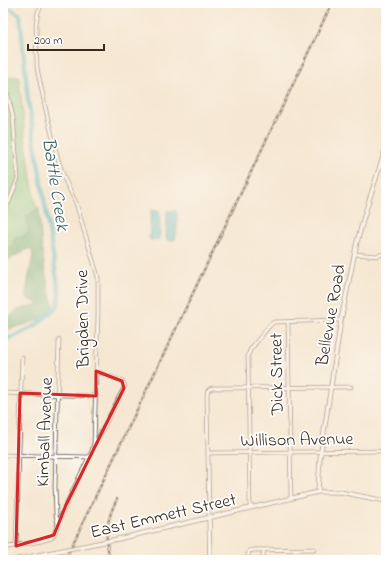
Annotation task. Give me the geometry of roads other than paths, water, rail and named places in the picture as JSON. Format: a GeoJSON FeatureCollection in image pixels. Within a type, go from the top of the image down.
{"type":"FeatureCollection","features":[{"type":"Feature","properties":{"kind":"street","name":"Brigden Drive"},"geometry":{"type":"LineString","coordinates":[[3,548],[51,538],[57,530],[66,505],[92,451],[94,443],[98,277],[76,203],[64,178],[46,115],[37,68],[36,24],[38,12],[43,3]]}},
{"type":"Feature","properties":{"kind":"street"},"geometry":{"type":"LineString","coordinates":[[3,81],[5,83],[13,117],[18,178],[9,202],[3,211]]}},
{"type":"Feature","properties":{"kind":"street","name":"Bellevue Road"},"geometry":{"type":"LineString","coordinates":[[318,492],[319,468],[341,320],[365,213],[386,147]]}},
{"type":"Feature","properties":{"kind":"street"},"geometry":{"type":"LineString","coordinates":[[355,254],[377,256],[386,253]]}},
{"type":"Feature","properties":{"kind":"street"},"geometry":{"type":"LineString","coordinates":[[250,508],[248,356],[250,350],[274,322],[341,320]]}},
{"type":"Feature","properties":{"kind":"street","name":"Dick Street"},"geometry":{"type":"LineString","coordinates":[[288,322],[291,498]]}},
{"type":"Feature","properties":{"kind":"street","name":"Kimball Avenue"},"geometry":{"type":"LineString","coordinates":[[58,524],[55,503],[60,339]]}},
{"type":"Feature","properties":{"kind":"street"},"geometry":{"type":"LineString","coordinates":[[16,546],[22,357]]}},
{"type":"Feature","properties":{"kind":"street"},"geometry":{"type":"LineString","coordinates":[[92,451],[125,386],[122,381],[96,371]]}},
{"type":"Feature","properties":{"kind":"street"},"geometry":{"type":"LineString","coordinates":[[210,560],[207,391],[213,388],[351,387]]}},
{"type":"Feature","properties":{"kind":"street"},"geometry":{"type":"LineString","coordinates":[[3,393],[96,396]]}},
{"type":"Feature","properties":{"kind":"street","name":"Willison Avenue"},"geometry":{"type":"LineString","coordinates":[[208,453],[386,451]]}},
{"type":"Feature","properties":{"kind":"street"},"geometry":{"type":"LineString","coordinates":[[3,455],[89,457]]}},
{"type":"Feature","properties":{"kind":"street","name":"East Emmett Street"},"geometry":{"type":"LineString","coordinates":[[13,560],[118,539],[318,492],[340,492],[386,501]]}},
{"type":"Feature","properties":{"kind":"street"},"geometry":{"type":"LineString","coordinates":[[247,560],[249,551],[314,549]]}},
{"type":"Feature","properties":{"kind":"street"},"geometry":{"type":"LineString","coordinates":[[262,560],[264,550]]}},
{"type":"Feature","properties":{"kind":"water"},"geometry":{"type":"Polygon","coordinates":[[[151,210],[159,211],[160,213],[160,236],[158,240],[150,240],[149,238],[151,210]]]}},
{"type":"Feature","properties":{"kind":"water"},"geometry":{"type":"Polygon","coordinates":[[[167,211],[176,211],[177,213],[177,231],[173,240],[166,239],[167,211]]]}},
{"type":"Feature","properties":{"kind":"waterway","name":"Battle Creek"},"geometry":{"type":"LineString","coordinates":[[3,4],[20,15],[28,100],[59,292],[58,306],[35,326],[9,339],[3,328]]}},
{"type":"Feature","properties":{"kind":"railway"},"geometry":{"type":"LineString","coordinates":[[65,560],[332,3]]}},
{"type":"Feature","properties":{"kind":"railway"},"geometry":{"type":"LineString","coordinates":[[111,560],[107,544],[107,529],[117,499]]}}]}
